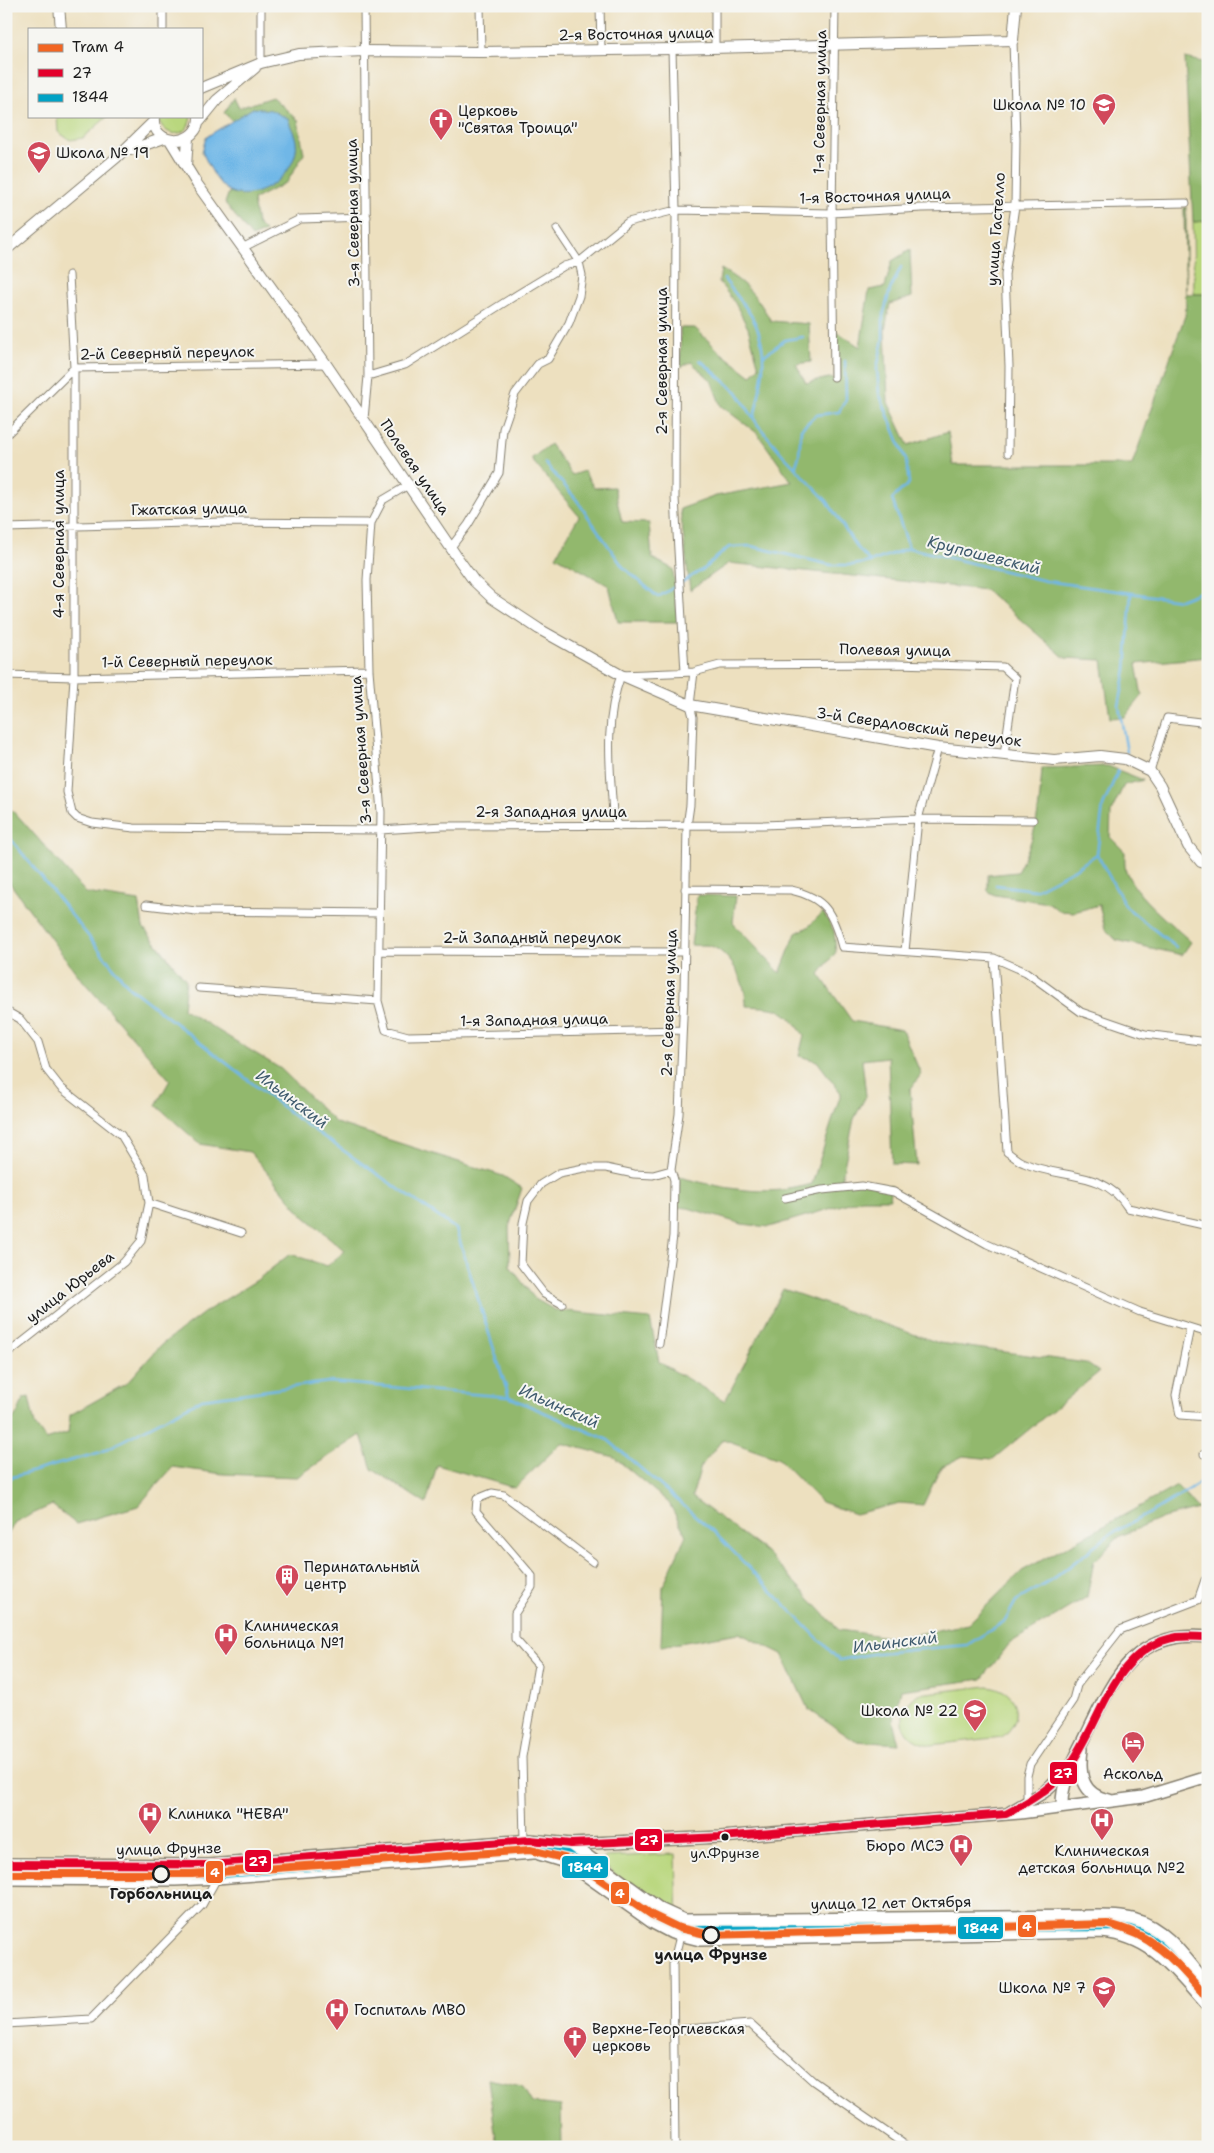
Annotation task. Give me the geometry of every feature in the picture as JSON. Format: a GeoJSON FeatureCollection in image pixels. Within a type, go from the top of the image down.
{"type":"FeatureCollection","features":[{"type":"Feature","properties":{"kind":"main road"},"geometry":{"type":"LineString","coordinates":[[59,6],[61,28]]}},
{"type":"Feature","properties":{"kind":"main road","name":"улица Гастелло"},"geometry":{"type":"LineString","coordinates":[[1013,40],[1016,6]]}},
{"type":"Feature","properties":{"kind":"main road","name":"2-я Восточная улица"},"geometry":{"type":"LineString","coordinates":[[202,88],[261,63],[299,54],[363,51],[481,52],[672,49],[1013,40]]}},
{"type":"Feature","properties":{"kind":"main road","name":"2-я Восточная улица"},"geometry":{"type":"LineString","coordinates":[[202,117],[217,100],[261,63]]}},
{"type":"Feature","properties":{"kind":"main road"},"geometry":{"type":"LineString","coordinates":[[6,250],[116,158],[153,119]]}},
{"type":"Feature","properties":{"kind":"main road","name":"Полевая улица"},"geometry":{"type":"LineString","coordinates":[[153,119],[157,131],[167,139],[209,202],[326,364],[410,484],[474,581],[492,598],[539,629],[621,676],[690,705]]}},
{"type":"Feature","properties":{"kind":"main road","name":"2-я Восточная улица"},"geometry":{"type":"LineString","coordinates":[[188,138],[196,131],[200,119]]}},
{"type":"Feature","properties":{"kind":"main road"},"geometry":{"type":"LineString","coordinates":[[116,158],[136,146],[167,139],[179,141],[188,138],[186,166]]}},
{"type":"Feature","properties":{"kind":"main road","name":"3-й Свердловский переулок"},"geometry":{"type":"LineString","coordinates":[[690,705],[938,748],[1054,760],[1100,756],[1125,759],[1150,771]]}},
{"type":"Feature","properties":{"kind":"main road"},"geometry":{"type":"LineString","coordinates":[[1150,771],[1160,786],[1188,846],[1201,862],[1208,864]]}},
{"type":"Feature","properties":{"kind":"main road"},"geometry":{"type":"LineString","coordinates":[[1062,1807],[1062,1795],[1072,1764],[1118,1674],[1148,1648],[1163,1641],[1194,1636],[1208,1637]]}},
{"type":"Feature","properties":{"kind":"main road"},"geometry":{"type":"LineString","coordinates":[[1083,1742],[1081,1772],[1086,1787],[1095,1796],[1116,1801]]}},
{"type":"Feature","properties":{"kind":"main road"},"geometry":{"type":"LineString","coordinates":[[1006,1814],[1028,1802],[1058,1781],[1072,1764]]}},
{"type":"Feature","properties":{"kind":"main road","name":"улица Фрунзе"},"geometry":{"type":"LineString","coordinates":[[6,1864],[208,1865],[524,1840],[571,1844],[752,1835],[1006,1814],[1116,1801],[1173,1789],[1208,1776]]}},
{"type":"Feature","properties":{"kind":"main road","name":"улица Фрунзе"},"geometry":{"type":"LineString","coordinates":[[6,1879],[175,1880],[217,1878],[539,1854],[571,1844]]}},
{"type":"Feature","properties":{"kind":"main road","name":"улица 12 лет Октября"},"geometry":{"type":"LineString","coordinates":[[571,1844],[660,1909],[684,1920],[1098,1916],[1130,1918],[1159,1931],[1208,1985]]}},
{"type":"Feature","properties":{"kind":"main road"},"geometry":{"type":"LineString","coordinates":[[539,1854],[566,1862],[653,1923],[680,1936],[702,1940],[1112,1932],[1127,1935],[1146,1944],[1159,1954],[1208,2007]]}},
{"type":"Feature","properties":{"kind":"street"},"geometry":{"type":"LineString","coordinates":[[163,6],[163,28]]}},
{"type":"Feature","properties":{"kind":"street"},"geometry":{"type":"LineString","coordinates":[[261,6],[261,63]]}},
{"type":"Feature","properties":{"kind":"street","name":"3-я Северная улица"},"geometry":{"type":"LineString","coordinates":[[364,6],[363,51],[368,217],[368,376],[364,419]]}},
{"type":"Feature","properties":{"kind":"street"},"geometry":{"type":"LineString","coordinates":[[480,6],[481,52]]}},
{"type":"Feature","properties":{"kind":"street"},"geometry":{"type":"LineString","coordinates":[[600,6],[601,50]]}},
{"type":"Feature","properties":{"kind":"street"},"geometry":{"type":"LineString","coordinates":[[715,6],[715,47]]}},
{"type":"Feature","properties":{"kind":"street","name":"1-я Северная улица"},"geometry":{"type":"LineString","coordinates":[[834,377],[832,213],[836,44],[835,6]]}},
{"type":"Feature","properties":{"kind":"street","name":"улица Гастелло"},"geometry":{"type":"LineString","coordinates":[[1008,453],[1010,366],[1005,275],[1015,206],[1016,139],[1013,40]]}},
{"type":"Feature","properties":{"kind":"street","name":"2-я Северная улица"},"geometry":{"type":"LineString","coordinates":[[672,49],[676,210],[675,498],[685,672]]}},
{"type":"Feature","properties":{"kind":"street","name":"1-я Восточная улица"},"geometry":{"type":"LineString","coordinates":[[579,262],[628,222],[676,210],[832,213],[1015,206],[1186,203]]}},
{"type":"Feature","properties":{"kind":"street"},"geometry":{"type":"LineString","coordinates":[[244,248],[300,219],[368,217]]}},
{"type":"Feature","properties":{"kind":"street"},"geometry":{"type":"LineString","coordinates":[[451,547],[468,525],[499,473],[504,429],[516,394],[538,364],[548,359],[569,323],[578,296],[582,275],[579,262],[557,229]]}},
{"type":"Feature","properties":{"kind":"street"},"geometry":{"type":"LineString","coordinates":[[368,376],[405,366],[525,289],[564,266],[579,262]]}},
{"type":"Feature","properties":{"kind":"street","name":"4-я Северная улица"},"geometry":{"type":"LineString","coordinates":[[69,275],[74,368],[74,677],[66,792],[72,813]]}},
{"type":"Feature","properties":{"kind":"street","name":"2-й Северный переулок"},"geometry":{"type":"LineString","coordinates":[[6,435],[74,368],[326,364]]}},
{"type":"Feature","properties":{"kind":"street","name":"3-я Северная улица"},"geometry":{"type":"LineString","coordinates":[[386,1030],[378,1001],[381,812],[369,670],[367,580],[371,523],[383,500],[410,484]]}},
{"type":"Feature","properties":{"kind":"street","name":"Гжатская улица"},"geometry":{"type":"LineString","coordinates":[[6,528],[222,522],[371,523]]}},
{"type":"Feature","properties":{"kind":"street","name":"Полевая улица"},"geometry":{"type":"LineString","coordinates":[[694,672],[720,664],[896,664],[1003,667],[1015,678],[1004,755]]}},
{"type":"Feature","properties":{"kind":"street","name":"1-й Северный переулок"},"geometry":{"type":"LineString","coordinates":[[6,675],[74,677],[369,670]]}},
{"type":"Feature","properties":{"kind":"street"},"geometry":{"type":"LineString","coordinates":[[618,826],[613,814],[608,737],[616,689],[621,676],[694,672]]}},
{"type":"Feature","properties":{"kind":"street","name":"2-я Северная улица"},"geometry":{"type":"LineString","coordinates":[[659,1344],[673,1236],[674,1180],[671,1170],[679,1114],[687,826],[690,805],[693,727],[690,705],[694,672]]}},
{"type":"Feature","properties":{"kind":"street"},"geometry":{"type":"LineString","coordinates":[[1150,771],[1167,718],[1208,723]]}},
{"type":"Feature","properties":{"kind":"street"},"geometry":{"type":"LineString","coordinates":[[905,951],[918,819],[938,748]]}},
{"type":"Feature","properties":{"kind":"street","name":"2-я Западная улица"},"geometry":{"type":"LineString","coordinates":[[72,813],[77,818],[92,823],[134,828],[380,830],[443,826],[687,826],[918,819],[1033,820]]}},
{"type":"Feature","properties":{"kind":"street"},"geometry":{"type":"LineString","coordinates":[[685,889],[791,890],[804,893],[820,901],[835,920],[842,947],[994,958],[1026,972],[1081,1012],[1144,1034],[1208,1042]]}},
{"type":"Feature","properties":{"kind":"street"},"geometry":{"type":"LineString","coordinates":[[146,905],[196,911],[378,913]]}},
{"type":"Feature","properties":{"kind":"street","name":"2-й Западный переулок"},"geometry":{"type":"LineString","coordinates":[[380,952],[684,952]]}},
{"type":"Feature","properties":{"kind":"street"},"geometry":{"type":"LineString","coordinates":[[994,958],[1008,1152],[1024,1163],[1098,1182],[1119,1193],[1128,1208],[1208,1226]]}},
{"type":"Feature","properties":{"kind":"street"},"geometry":{"type":"LineString","coordinates":[[198,988],[378,1001]]}},
{"type":"Feature","properties":{"kind":"street","name":"улица Юрьева"},"geometry":{"type":"LineString","coordinates":[[6,1010],[20,1019],[38,1042],[46,1069],[61,1088],[121,1135],[146,1175],[149,1203],[141,1241],[124,1262],[6,1355]]}},
{"type":"Feature","properties":{"kind":"street","name":"1-я Западная улица"},"geometry":{"type":"LineString","coordinates":[[386,1030],[408,1036],[682,1030]]}},
{"type":"Feature","properties":{"kind":"street"},"geometry":{"type":"LineString","coordinates":[[562,1304],[544,1294],[521,1264],[523,1223],[528,1201],[541,1184],[559,1174],[584,1168],[606,1168],[653,1175],[671,1170]]}},
{"type":"Feature","properties":{"kind":"street"},"geometry":{"type":"LineString","coordinates":[[785,1198],[822,1190],[862,1186],[894,1192],[987,1244],[1140,1312],[1208,1332]]}},
{"type":"Feature","properties":{"kind":"street"},"geometry":{"type":"LineString","coordinates":[[149,1203],[241,1233]]}},
{"type":"Feature","properties":{"kind":"street"},"geometry":{"type":"LineString","coordinates":[[1190,1328],[1176,1395],[1180,1415],[1208,1417]]}},
{"type":"Feature","properties":{"kind":"street"},"geometry":{"type":"LineString","coordinates":[[524,1840],[522,1757],[538,1665],[515,1639],[515,1613],[532,1587],[532,1576],[476,1511],[477,1498],[492,1493],[504,1495],[594,1562]]}},
{"type":"Feature","properties":{"kind":"street"},"geometry":{"type":"LineString","coordinates":[[1028,1802],[1026,1776],[1030,1764],[1072,1700],[1077,1685],[1098,1657],[1120,1630],[1198,1600],[1205,1580]]}},
{"type":"Feature","properties":{"kind":"street"},"geometry":{"type":"LineString","coordinates":[[6,2024],[91,2019],[202,1905],[217,1878]]}},
{"type":"Feature","properties":{"kind":"street"},"geometry":{"type":"LineString","coordinates":[[675,2147],[673,1964],[684,1920]]}},
{"type":"Feature","properties":{"kind":"street"},"geometry":{"type":"LineString","coordinates":[[674,2030],[750,2024],[813,2081],[908,2147]]}},
{"type":"Feature","properties":{"kind":"green space"},"geometry":{"type":"Polygon","coordinates":[[[1185,58],[1208,63],[1208,221],[1193,222],[1185,58]]]}},
{"type":"Feature","properties":{"kind":"green space"},"geometry":{"type":"Polygon","coordinates":[[[272,97],[298,120],[304,154],[287,182],[253,200],[257,223],[265,231],[252,237],[225,203],[229,192],[242,195],[253,108],[233,121],[224,113],[234,98],[239,108],[272,97]]]}},
{"type":"Feature","properties":{"kind":"green space"},"geometry":{"type":"Polygon","coordinates":[[[57,118],[106,118],[83,138],[70,140],[58,132],[57,118]]]}},
{"type":"Feature","properties":{"kind":"green space"},"geometry":{"type":"Polygon","coordinates":[[[158,118],[190,118],[186,129],[181,133],[175,134],[170,132],[160,124],[158,118]]]}},
{"type":"Feature","properties":{"kind":"green space"},"geometry":{"type":"Polygon","coordinates":[[[1186,207],[1186,294],[1208,294],[1208,657],[1136,664],[1142,696],[1125,717],[1110,718],[1102,660],[1065,658],[986,590],[729,563],[690,590],[680,509],[716,496],[792,482],[757,433],[721,406],[711,380],[691,362],[681,367],[680,328],[695,328],[720,352],[751,376],[759,367],[748,328],[735,303],[719,282],[721,269],[738,280],[750,291],[761,304],[771,321],[809,324],[811,362],[796,364],[806,383],[829,378],[837,380],[836,331],[860,347],[869,290],[885,287],[892,261],[910,250],[912,297],[890,304],[885,330],[888,402],[908,445],[948,432],[953,465],[1132,465],[1186,313],[1184,208],[1186,207]]]}},
{"type":"Feature","properties":{"kind":"green space"},"geometry":{"type":"Polygon","coordinates":[[[1208,221],[1208,294],[1194,294],[1193,222],[1208,221]]]}},
{"type":"Feature","properties":{"kind":"green space"},"geometry":{"type":"Polygon","coordinates":[[[550,444],[572,475],[584,471],[594,488],[614,487],[622,522],[649,523],[652,558],[673,569],[678,622],[618,622],[609,586],[556,556],[579,516],[531,459],[550,444]]]}},
{"type":"Feature","properties":{"kind":"green space"},"geometry":{"type":"Polygon","coordinates":[[[1108,766],[1143,780],[1124,785],[1111,812],[1110,837],[1125,852],[1126,871],[1138,891],[1155,910],[1191,942],[1182,955],[1116,940],[1105,929],[1099,905],[1074,912],[1059,911],[1049,903],[995,895],[988,891],[988,875],[1017,872],[1024,858],[1036,822],[1042,768],[1108,766]]]}},
{"type":"Feature","properties":{"kind":"green space"},"geometry":{"type":"Polygon","coordinates":[[[6,806],[18,816],[86,893],[139,901],[143,927],[186,980],[183,1009],[281,1069],[336,1123],[503,1176],[522,1188],[509,1227],[510,1266],[535,1299],[555,1310],[650,1319],[659,1362],[725,1401],[783,1289],[939,1343],[1086,1363],[1099,1372],[993,1459],[963,1456],[941,1467],[923,1505],[900,1503],[855,1514],[821,1502],[779,1459],[723,1439],[701,1466],[692,1497],[766,1552],[839,1630],[896,1638],[968,1624],[1022,1571],[1177,1486],[1198,1509],[1163,1518],[1120,1536],[1094,1561],[1087,1597],[1010,1643],[982,1679],[901,1690],[893,1721],[899,1744],[855,1741],[808,1709],[782,1654],[739,1633],[661,1646],[663,1586],[686,1535],[669,1503],[614,1457],[561,1443],[515,1488],[437,1465],[426,1504],[372,1469],[361,1435],[297,1477],[223,1474],[173,1467],[138,1506],[76,1524],[52,1505],[15,1522],[6,1538],[6,1428],[18,1412],[24,1398],[29,1397],[35,1425],[46,1440],[68,1433],[70,1415],[127,1383],[161,1345],[205,1312],[257,1280],[290,1254],[327,1266],[345,1251],[303,1215],[250,1152],[200,1144],[156,1105],[170,1080],[77,974],[6,878],[6,806]]]}},
{"type":"Feature","properties":{"kind":"green space"},"geometry":{"type":"Polygon","coordinates":[[[697,895],[736,896],[733,923],[780,973],[796,933],[808,927],[823,912],[834,931],[836,952],[819,974],[852,1021],[902,1030],[921,1074],[910,1090],[917,1165],[892,1164],[888,1057],[862,1060],[866,1096],[854,1119],[841,1181],[892,1185],[890,1199],[862,1199],[769,1227],[742,1224],[688,1208],[675,1207],[675,1176],[743,1190],[760,1191],[794,1188],[812,1184],[841,1093],[817,1061],[799,1056],[804,1035],[791,1019],[774,1009],[746,1006],[744,989],[732,963],[719,950],[711,946],[691,945],[697,895]]]}},
{"type":"Feature","properties":{"kind":"green space"},"geometry":{"type":"Polygon","coordinates":[[[988,1686],[1007,1693],[1016,1706],[1014,1722],[1010,1730],[1002,1737],[931,1745],[912,1738],[907,1732],[903,1717],[905,1709],[918,1694],[988,1686]]]}},
{"type":"Feature","properties":{"kind":"green space"},"geometry":{"type":"Polygon","coordinates":[[[676,1854],[678,1923],[601,1863],[605,1857],[676,1854]]]}},
{"type":"Feature","properties":{"kind":"green space"},"geometry":{"type":"Polygon","coordinates":[[[488,2079],[522,2086],[532,2103],[561,2106],[562,2147],[497,2147],[488,2079]]]}},
{"type":"Feature","properties":{"kind":"water"},"geometry":{"type":"Polygon","coordinates":[[[253,108],[271,110],[288,119],[296,141],[296,152],[292,163],[285,173],[265,189],[242,194],[231,192],[214,175],[202,152],[206,137],[253,108]]]}},
{"type":"Feature","properties":{"kind":"waterway"},"geometry":{"type":"LineString","coordinates":[[901,267],[890,290],[883,316],[883,339],[877,369],[879,393],[906,460],[909,483],[892,499],[909,548]]}},
{"type":"Feature","properties":{"kind":"waterway"},"geometry":{"type":"LineString","coordinates":[[724,279],[745,306],[760,335],[763,370],[754,418]]}},
{"type":"Feature","properties":{"kind":"waterway"},"geometry":{"type":"LineString","coordinates":[[763,356],[785,340],[803,337]]}},
{"type":"Feature","properties":{"kind":"waterway","name":"Крупошевский"},"geometry":{"type":"LineString","coordinates":[[700,360],[737,392],[758,425],[783,455],[827,501],[855,545],[870,562],[909,548],[1046,581],[1180,600],[1208,589]]}},
{"type":"Feature","properties":{"kind":"waterway"},"geometry":{"type":"LineString","coordinates":[[795,468],[799,456],[801,429],[816,415],[839,412],[846,399],[845,361]]}},
{"type":"Feature","properties":{"kind":"waterway"},"geometry":{"type":"LineString","coordinates":[[545,463],[576,499],[623,567],[658,597],[702,570],[729,547],[751,546],[831,565],[853,565],[870,562]]}},
{"type":"Feature","properties":{"kind":"waterway"},"geometry":{"type":"LineString","coordinates":[[1127,752],[1119,706],[1126,670],[1131,593]]}},
{"type":"Feature","properties":{"kind":"waterway"},"geometry":{"type":"LineString","coordinates":[[1118,771],[1103,806],[1097,854],[1126,907],[1176,947]]}},
{"type":"Feature","properties":{"kind":"waterway","name":"Ильинский"},"geometry":{"type":"LineString","coordinates":[[6,833],[129,987],[298,1119],[456,1229],[509,1397],[608,1440],[714,1532],[839,1660],[877,1653],[967,1645],[1005,1621],[1016,1601],[1052,1580],[1109,1535],[1159,1508],[1206,1479]]}},
{"type":"Feature","properties":{"kind":"waterway"},"geometry":{"type":"LineString","coordinates":[[996,885],[1035,890],[1075,869],[1097,854]]}},
{"type":"Feature","properties":{"kind":"waterway"},"geometry":{"type":"LineString","coordinates":[[6,1479],[101,1452],[202,1399],[329,1382],[509,1397]]}},
{"type":"Feature","properties":{"kind":"tram line","name":"4"},"geometry":{"type":"LineString","coordinates":[[6,1874],[192,1874],[530,1850],[572,1860],[652,1915],[679,1928],[710,1935],[1107,1924],[1139,1935],[1152,1943],[1175,1962],[1208,1999]]}},
{"type":"Feature","properties":{"kind":"transit line","name":"27"},"geometry":{"type":"LineString","coordinates":[[6,1864],[208,1865],[530,1840],[571,1844],[721,1837],[1006,1814],[1046,1789],[1067,1769],[1079,1751],[1110,1691],[1122,1672],[1137,1656],[1155,1644],[1177,1637],[1208,1637]]}},
{"type":"Feature","properties":{"kind":"transit line","name":"1844"},"geometry":{"type":"LineString","coordinates":[[6,1874],[209,1875],[530,1850],[567,1854],[654,1917],[682,1930],[1121,1927],[1146,1935],[1166,1951],[1200,1991]]}},
{"type":"Feature","properties":{"kind":"place","name":"Школа № 10"},"geometry":{"type":"Point","coordinates":[1104,126]}},
{"type":"Feature","properties":{"kind":"place","name":"Церковь \"Святая Троица\""},"geometry":{"type":"Point","coordinates":[441,141]}},
{"type":"Feature","properties":{"kind":"place","name":"Школа № 19"},"geometry":{"type":"Point","coordinates":[39,174]}},
{"type":"Feature","properties":{"kind":"place","name":"Перинатальный центр"},"geometry":{"type":"Point","coordinates":[287,1597]}},
{"type":"Feature","properties":{"kind":"place","name":"Клиническая больница №1"},"geometry":{"type":"Point","coordinates":[226,1656]}},
{"type":"Feature","properties":{"kind":"place","name":"Школа № 22"},"geometry":{"type":"Point","coordinates":[975,1732]}},
{"type":"Feature","properties":{"kind":"place","name":"Аскольд"},"geometry":{"type":"Point","coordinates":[1133,1764]}},
{"type":"Feature","properties":{"kind":"place","name":"Клиника \"НЕВА\""},"geometry":{"type":"Point","coordinates":[150,1835]}},
{"type":"Feature","properties":{"kind":"place","name":"ул.Фрунзе"},"geometry":{"type":"Point","coordinates":[725,1837]}},
{"type":"Feature","properties":{"kind":"place","name":"Клиническая детская больница №2"},"geometry":{"type":"Point","coordinates":[1102,1841]}},
{"type":"Feature","properties":{"kind":"place","name":"Бюро МСЭ"},"geometry":{"type":"Point","coordinates":[961,1867]}},
{"type":"Feature","properties":{"kind":"place","name":"Горбольница"},"geometry":{"type":"Point","coordinates":[161,1874]}},
{"type":"Feature","properties":{"kind":"place","name":"улица Фрунзе"},"geometry":{"type":"Point","coordinates":[711,1935]}},
{"type":"Feature","properties":{"kind":"place","name":"Школа № 7"},"geometry":{"type":"Point","coordinates":[1104,2009]}},
{"type":"Feature","properties":{"kind":"place","name":"Госпиталь МВО"},"geometry":{"type":"Point","coordinates":[337,2031]}},
{"type":"Feature","properties":{"kind":"place","name":"Верхне-Георгиевская церковь"},"geometry":{"type":"Point","coordinates":[575,2059]}}]}
